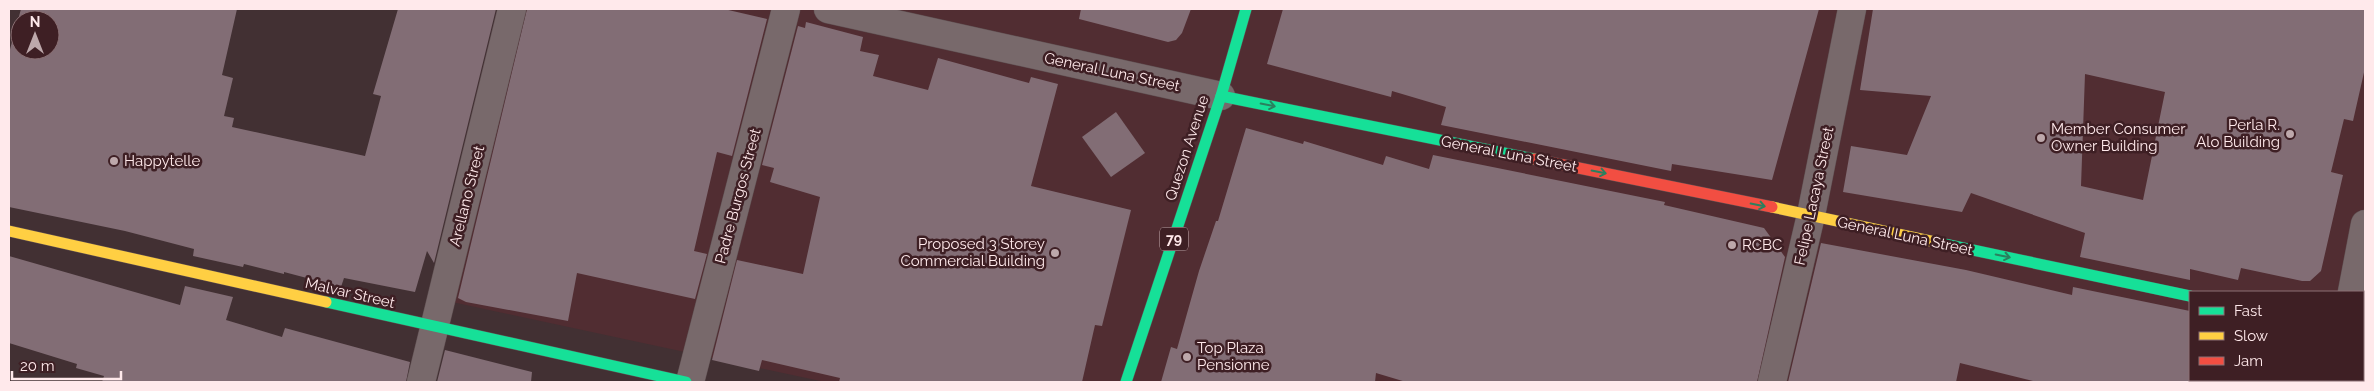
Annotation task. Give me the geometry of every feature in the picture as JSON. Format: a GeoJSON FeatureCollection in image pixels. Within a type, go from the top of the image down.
{"type":"FeatureCollection","features":[{"type":"Feature","properties":{"kind":"street","name":"Arellano Street"},"geometry":{"type":"LineString","coordinates":[[421,382],[436,328],[512,9]]}},
{"type":"Feature","properties":{"kind":"street","name":"Padre Burgos Street"},"geometry":{"type":"LineString","coordinates":[[688,382],[786,9]]}},
{"type":"Feature","properties":{"kind":"street","name":"General Luna Street"},"geometry":{"type":"LineString","coordinates":[[828,9],[1221,96],[1810,215],[2189,296]]}},
{"type":"Feature","properties":{"kind":"street","name":"Quezon Avenue"},"geometry":{"type":"LineString","coordinates":[[1126,382],[1221,96],[1246,9]]}},
{"type":"Feature","properties":{"kind":"street","name":"Felipe Lacaya Street"},"geometry":{"type":"LineString","coordinates":[[1772,382],[1810,215],[1852,9]]}},
{"type":"Feature","properties":{"kind":"street"},"geometry":{"type":"LineString","coordinates":[[2352,291],[2365,224]]}},
{"type":"Feature","properties":{"kind":"street","name":"Malvar Street"},"geometry":{"type":"LineString","coordinates":[[9,231],[436,328],[688,382]]}},
{"type":"Feature","properties":{"kind":"shaded area"},"geometry":{"type":"Polygon","coordinates":[[[526,9],[2365,9],[2365,382],[825,382],[452,302],[526,9]]]}},
{"type":"Feature","properties":{"kind":"building"},"geometry":{"type":"Polygon","coordinates":[[[21,9],[237,9],[222,75],[233,78],[224,116],[234,118],[232,127],[365,156],[381,96],[373,94],[398,9],[496,9],[434,263],[427,251],[415,292],[344,278],[341,287],[284,272],[284,274],[244,264],[243,267],[193,256],[194,249],[125,231],[9,207],[10,49],[10,60],[60,60],[60,10],[21,9]]]}},
{"type":"Feature","properties":{"kind":"building"},"geometry":{"type":"Polygon","coordinates":[[[527,9],[724,9],[767,19],[732,156],[717,152],[694,251],[707,254],[695,299],[577,273],[568,321],[466,302],[458,298],[527,9]]]}},
{"type":"Feature","properties":{"kind":"building"},"geometry":{"type":"Polygon","coordinates":[[[1081,9],[1191,9],[1182,33],[1176,40],[1168,42],[1079,19],[1081,9]]]}},
{"type":"Feature","properties":{"kind":"building"},"geometry":{"type":"Polygon","coordinates":[[[1283,9],[1819,9],[1772,180],[1672,164],[1671,171],[1441,125],[1446,107],[1392,91],[1391,97],[1267,64],[1283,9]]]}},
{"type":"Feature","properties":{"kind":"building"},"geometry":{"type":"Polygon","coordinates":[[[1873,9],[2365,9],[2365,68],[2353,121],[2344,119],[2331,172],[2343,175],[2321,271],[2310,281],[2241,268],[2238,280],[2190,269],[2190,280],[2080,257],[2085,233],[1971,193],[1962,212],[1843,192],[1851,146],[1907,155],[1931,96],[1860,90],[1873,9]],[[2085,74],[2081,186],[2143,200],[2165,92],[2085,74]]]}},
{"type":"Feature","properties":{"kind":"building"},"geometry":{"type":"Polygon","coordinates":[[[806,22],[863,37],[860,51],[879,55],[873,76],[928,90],[938,58],[1029,83],[1031,77],[1058,84],[1031,186],[1131,210],[1102,326],[1095,325],[1082,382],[839,382],[840,378],[762,360],[759,371],[712,360],[737,260],[803,274],[820,197],[770,182],[774,168],[762,165],[798,26],[805,28],[806,22]]]}},
{"type":"Feature","properties":{"kind":"building"},"geometry":{"type":"Polygon","coordinates":[[[1116,112],[1145,153],[1111,177],[1082,137],[1116,112]]]}},
{"type":"Feature","properties":{"kind":"building"},"geometry":{"type":"Polygon","coordinates":[[[1246,128],[1303,144],[1304,141],[1383,165],[1386,156],[1429,169],[1433,155],[1665,202],[1664,205],[1764,228],[1785,257],[1757,382],[1406,382],[1376,373],[1375,382],[1161,382],[1171,347],[1177,349],[1199,271],[1216,221],[1218,221],[1246,128]]]}},
{"type":"Feature","properties":{"kind":"building"},"geometry":{"type":"Polygon","coordinates":[[[1821,243],[1966,270],[2072,295],[2073,287],[2189,311],[2190,382],[2037,382],[1960,363],[1956,382],[1788,382],[1821,243]]]}},
{"type":"Feature","properties":{"kind":"building"},"geometry":{"type":"Polygon","coordinates":[[[9,256],[180,305],[185,286],[233,297],[226,320],[282,337],[285,328],[410,362],[406,382],[102,382],[104,376],[76,368],[77,364],[9,343],[9,256]]]}},
{"type":"Feature","properties":{"kind":"building"},"geometry":{"type":"Polygon","coordinates":[[[445,350],[532,372],[531,382],[437,382],[445,350]]]}},
{"type":"Feature","properties":{"kind":"traffic: fast"},"geometry":{"type":"LineString","coordinates":[[1126,382],[1221,96],[1246,9]]}},
{"type":"Feature","properties":{"kind":"traffic: fast"},"geometry":{"type":"LineString","coordinates":[[1221,96],[1534,159]]}},
{"type":"Feature","properties":{"kind":"traffic: fast"},"geometry":{"type":"LineString","coordinates":[[1935,242],[2189,296]]}},
{"type":"Feature","properties":{"kind":"traffic: fast"},"geometry":{"type":"LineString","coordinates":[[326,302],[686,382]]}},
{"type":"Feature","properties":{"kind":"traffic: slow"},"geometry":{"type":"LineString","coordinates":[[1772,207],[1935,242]]}},
{"type":"Feature","properties":{"kind":"traffic: slow"},"geometry":{"type":"LineString","coordinates":[[9,231],[326,302]]}},
{"type":"Feature","properties":{"kind":"traffic: jam"},"geometry":{"type":"LineString","coordinates":[[1534,159],[1772,207]]}},
{"type":"Feature","properties":{"kind":"place","name":"Perla R. Alo Building"},"geometry":{"type":"Point","coordinates":[2290,134]}},
{"type":"Feature","properties":{"kind":"place","name":"Member Consumer Owner Building"},"geometry":{"type":"Point","coordinates":[2041,138]}},
{"type":"Feature","properties":{"kind":"place","name":"Happytelle"},"geometry":{"type":"Point","coordinates":[114,161]}},
{"type":"Feature","properties":{"kind":"place","name":"RCBC"},"geometry":{"type":"Point","coordinates":[1732,245]}},
{"type":"Feature","properties":{"kind":"place","name":"Proposed 3 Storey Commercial Building"},"geometry":{"type":"Point","coordinates":[1055,253]}},
{"type":"Feature","properties":{"kind":"place","name":"Top Plaza Pensionne"},"geometry":{"type":"Point","coordinates":[1187,357]}}]}
